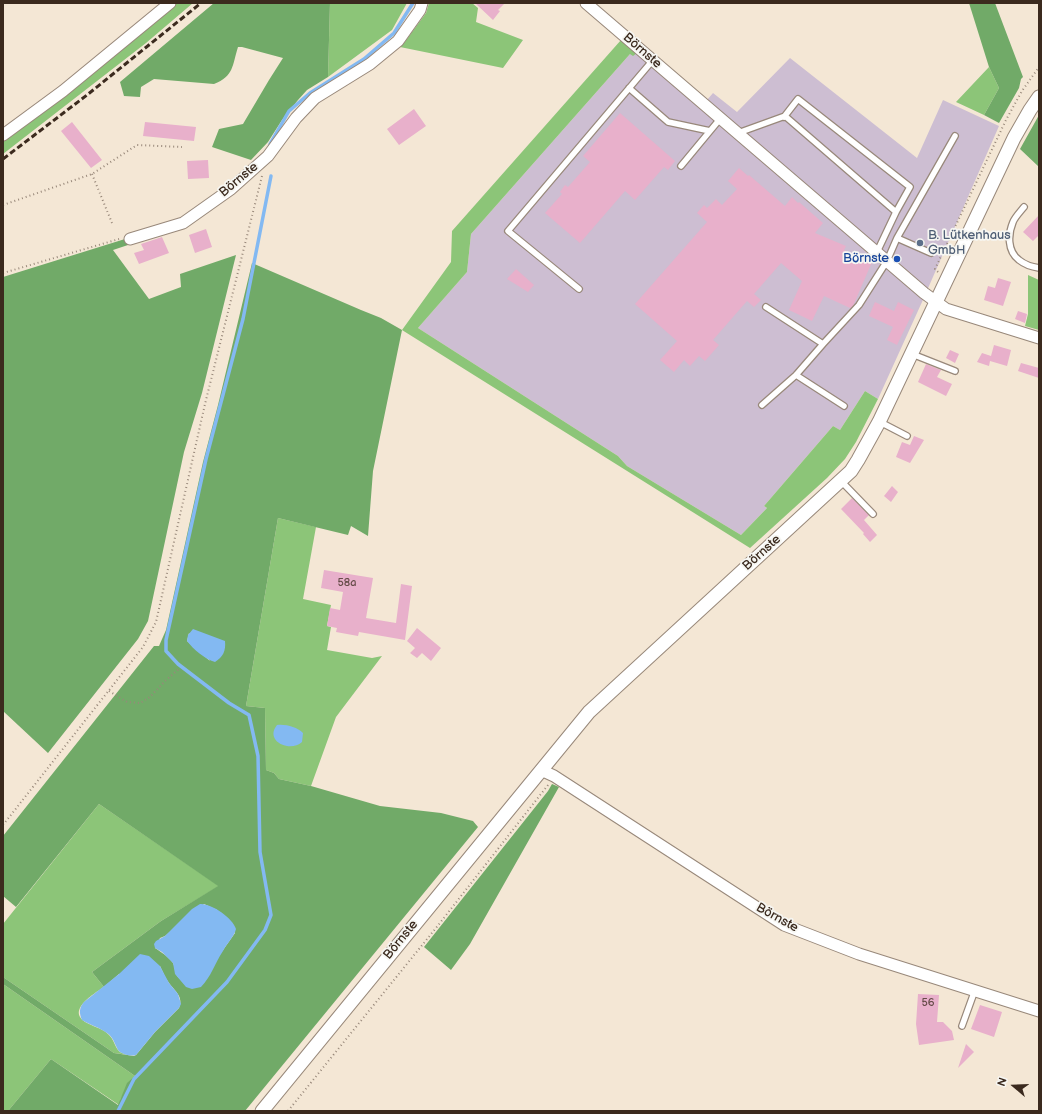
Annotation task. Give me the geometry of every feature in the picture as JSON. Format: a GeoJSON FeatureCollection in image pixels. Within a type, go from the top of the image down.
{"type":"FeatureCollection","features":[{"type":"Feature","properties":{"kind":"street"},"geometry":{"type":"LineString","coordinates":[[3,135],[63,91],[170,3]]}},
{"type":"Feature","properties":{"kind":"street","name":"Börnste"},"geometry":{"type":"LineString","coordinates":[[130,239],[183,223],[231,189],[268,156],[296,118],[315,98],[370,64],[398,41],[420,10],[422,3]]}},
{"type":"Feature","properties":{"kind":"street","name":"Börnste"},"geometry":{"type":"LineString","coordinates":[[586,3],[915,286],[946,309],[1039,338]]}},
{"type":"Feature","properties":{"kind":"street","name":"Börnste"},"geometry":{"type":"LineString","coordinates":[[262,1111],[589,712],[841,481],[858,460],[879,422],[912,354],[1014,138],[1039,97]]}},
{"type":"Feature","properties":{"kind":"street","name":"Börnste"},"geometry":{"type":"LineString","coordinates":[[541,770],[554,776],[784,925],[859,954],[1039,1011]]}},
{"type":"Feature","properties":{"kind":"lane"},"geometry":{"type":"LineString","coordinates":[[579,289],[508,231],[653,60]]}},
{"type":"Feature","properties":{"kind":"lane"},"geometry":{"type":"LineString","coordinates":[[629,88],[668,122],[710,131]]}},
{"type":"Feature","properties":{"kind":"lane"},"geometry":{"type":"LineString","coordinates":[[737,133],[784,117],[798,99],[910,187],[877,252]]}},
{"type":"Feature","properties":{"kind":"lane"},"geometry":{"type":"LineString","coordinates":[[784,117],[896,212]]}},
{"type":"Feature","properties":{"kind":"lane"},"geometry":{"type":"LineString","coordinates":[[681,166],[720,119]]}},
{"type":"Feature","properties":{"kind":"lane"},"geometry":{"type":"LineString","coordinates":[[762,405],[796,375],[859,304],[887,261],[897,238],[955,136]]}},
{"type":"Feature","properties":{"kind":"lane"},"geometry":{"type":"LineString","coordinates":[[1024,207],[1014,221],[1009,235],[1010,247],[1018,260],[1030,266],[1039,268]]}},
{"type":"Feature","properties":{"kind":"lane"},"geometry":{"type":"LineString","coordinates":[[897,238],[931,254]]}},
{"type":"Feature","properties":{"kind":"lane"},"geometry":{"type":"LineString","coordinates":[[766,307],[823,344]]}},
{"type":"Feature","properties":{"kind":"lane"},"geometry":{"type":"LineString","coordinates":[[912,354],[955,371]]}},
{"type":"Feature","properties":{"kind":"lane"},"geometry":{"type":"LineString","coordinates":[[796,375],[844,406]]}},
{"type":"Feature","properties":{"kind":"lane"},"geometry":{"type":"LineString","coordinates":[[879,422],[908,436]]}},
{"type":"Feature","properties":{"kind":"lane"},"geometry":{"type":"LineString","coordinates":[[841,481],[873,514]]}},
{"type":"Feature","properties":{"kind":"lane"},"geometry":{"type":"LineString","coordinates":[[962,1026],[975,990]]}},
{"type":"Feature","properties":{"kind":"path"},"geometry":{"type":"LineString","coordinates":[[935,269],[1006,120],[1022,91],[1039,67]]}},
{"type":"Feature","properties":{"kind":"path"},"geometry":{"type":"LineString","coordinates":[[3,205],[92,174],[137,145],[182,147]]}},
{"type":"Feature","properties":{"kind":"path"},"geometry":{"type":"LineString","coordinates":[[92,174],[112,223]]}},
{"type":"Feature","properties":{"kind":"path"},"geometry":{"type":"LineString","coordinates":[[3,825],[143,647],[156,622],[205,404],[262,174]]}},
{"type":"Feature","properties":{"kind":"path"},"geometry":{"type":"LineString","coordinates":[[3,273],[123,237],[130,239]]}},
{"type":"Feature","properties":{"kind":"path"},"geometry":{"type":"LineString","coordinates":[[109,690],[127,702],[140,703],[150,697],[179,668]]}},
{"type":"Feature","properties":{"kind":"path"},"geometry":{"type":"LineString","coordinates":[[288,1111],[460,898],[554,776]]}},
{"type":"Feature","properties":{"kind":"shaded area","name":"B. Lütkenhaus GmbH"},"geometry":{"type":"Polygon","coordinates":[[[637,53],[701,107],[713,93],[737,112],[790,58],[917,158],[943,100],[999,126],[878,399],[865,391],[840,430],[833,426],[764,506],[767,508],[741,535],[627,466],[618,456],[418,328],[467,272],[471,234],[630,54],[637,53]]]}},
{"type":"Feature","properties":{"kind":"green space"},"geometry":{"type":"Polygon","coordinates":[[[176,3],[193,3],[146,43],[3,154],[3,139],[176,3]]]}},
{"type":"Feature","properties":{"kind":"green space"},"geometry":{"type":"Polygon","coordinates":[[[214,3],[330,3],[328,77],[307,90],[282,120],[268,142],[251,160],[212,147],[219,129],[243,124],[283,58],[238,47],[229,74],[221,81],[214,84],[154,79],[141,87],[140,97],[124,96],[120,82],[214,3]]]}},
{"type":"Feature","properties":{"kind":"green space"},"geometry":{"type":"Polygon","coordinates":[[[330,3],[407,3],[392,30],[328,77],[330,3]]]}},
{"type":"Feature","properties":{"kind":"green space"},"geometry":{"type":"Polygon","coordinates":[[[429,3],[472,3],[478,8],[476,22],[523,40],[503,68],[400,47],[426,13],[429,3]]]}},
{"type":"Feature","properties":{"kind":"green space"},"geometry":{"type":"Polygon","coordinates":[[[969,3],[995,3],[1023,77],[1019,88],[999,123],[984,115],[999,88],[989,67],[969,3]]]}},
{"type":"Feature","properties":{"kind":"green space"},"geometry":{"type":"Polygon","coordinates":[[[621,40],[637,53],[633,56],[630,54],[471,234],[467,272],[418,328],[618,456],[627,466],[741,535],[767,508],[764,506],[833,426],[840,430],[865,391],[878,399],[856,442],[845,459],[827,478],[750,548],[402,330],[451,262],[452,231],[621,40]]]}},
{"type":"Feature","properties":{"kind":"green space"},"geometry":{"type":"Polygon","coordinates":[[[989,67],[999,88],[984,115],[956,102],[989,67]]]}},
{"type":"Feature","properties":{"kind":"green space"},"geometry":{"type":"Polygon","coordinates":[[[1039,115],[1039,167],[1020,149],[1039,115]]]}},
{"type":"Feature","properties":{"kind":"green space"},"geometry":{"type":"Polygon","coordinates":[[[125,239],[131,244],[113,250],[149,299],[181,287],[180,274],[236,255],[202,393],[184,452],[148,621],[138,639],[48,753],[3,711],[3,277],[125,239]]]}},
{"type":"Feature","properties":{"kind":"green space"},"geometry":{"type":"Polygon","coordinates":[[[252,263],[381,318],[402,330],[373,471],[368,536],[351,526],[348,535],[278,518],[246,706],[265,708],[266,770],[274,773],[279,779],[311,786],[380,806],[441,813],[473,821],[478,827],[245,1111],[8,1111],[51,1059],[118,1105],[127,1083],[135,1076],[3,984],[3,977],[114,1053],[134,1056],[179,1008],[180,997],[165,977],[160,966],[119,974],[104,987],[92,972],[161,921],[218,886],[99,804],[16,907],[3,896],[3,836],[154,646],[159,646],[166,630],[203,462],[252,263]],[[189,633],[187,641],[210,661],[189,633]],[[204,904],[165,936],[160,938],[155,948],[173,963],[176,974],[179,978],[223,950],[235,933],[217,910],[204,904]]]}},
{"type":"Feature","properties":{"kind":"green space"},"geometry":{"type":"Polygon","coordinates":[[[1028,275],[1039,280],[1039,330],[1025,326],[1028,314],[1028,275]]]}},
{"type":"Feature","properties":{"kind":"green space"},"geometry":{"type":"Polygon","coordinates":[[[278,518],[316,527],[303,599],[331,605],[327,626],[331,627],[327,650],[372,658],[382,656],[336,717],[311,786],[279,779],[274,773],[266,770],[265,708],[246,706],[278,518]]]}},
{"type":"Feature","properties":{"kind":"green space"},"geometry":{"type":"Polygon","coordinates":[[[552,784],[559,787],[470,944],[451,970],[424,947],[552,784]]]}},
{"type":"Feature","properties":{"kind":"green space"},"geometry":{"type":"Polygon","coordinates":[[[99,804],[219,886],[161,921],[92,972],[104,987],[87,999],[80,1009],[79,1014],[82,1019],[89,1024],[108,1034],[119,1051],[129,1055],[114,1053],[3,977],[3,924],[99,804]]]}},
{"type":"Feature","properties":{"kind":"green space"},"geometry":{"type":"Polygon","coordinates":[[[3,984],[135,1076],[121,1098],[119,1105],[51,1059],[8,1111],[3,1111],[3,984]]]}},
{"type":"Feature","properties":{"kind":"water"},"geometry":{"type":"Polygon","coordinates":[[[193,629],[225,641],[224,651],[218,660],[215,662],[204,657],[187,641],[188,635],[193,629]]]}},
{"type":"Feature","properties":{"kind":"water"},"geometry":{"type":"Polygon","coordinates":[[[277,725],[291,726],[301,731],[303,733],[302,742],[291,746],[280,744],[274,736],[274,731],[277,725]]]}},
{"type":"Feature","properties":{"kind":"water"},"geometry":{"type":"Polygon","coordinates":[[[200,904],[205,904],[221,912],[231,920],[236,929],[234,935],[204,983],[201,987],[192,989],[186,987],[175,974],[173,963],[162,952],[155,948],[154,944],[156,941],[165,936],[192,909],[200,904]]]}},
{"type":"Feature","properties":{"kind":"water"},"geometry":{"type":"Polygon","coordinates":[[[140,954],[149,956],[160,966],[169,983],[178,994],[181,1004],[136,1055],[131,1056],[120,1052],[112,1038],[107,1033],[82,1020],[80,1011],[84,1002],[119,974],[140,954]]]}},
{"type":"Feature","properties":{"kind":"building"},"geometry":{"type":"Polygon","coordinates":[[[475,3],[505,3],[498,10],[500,11],[493,20],[475,3]]]}},
{"type":"Feature","properties":{"kind":"building"},"geometry":{"type":"Polygon","coordinates":[[[414,109],[426,126],[399,145],[387,129],[414,109]]]}},
{"type":"Feature","properties":{"kind":"building"},"geometry":{"type":"Polygon","coordinates":[[[620,113],[675,161],[668,170],[664,167],[635,200],[625,191],[580,243],[545,213],[562,194],[560,192],[565,185],[568,187],[590,162],[583,156],[620,113]]]}},
{"type":"Feature","properties":{"kind":"building"},"geometry":{"type":"Polygon","coordinates":[[[72,122],[102,160],[91,168],[61,131],[72,122]]]}},
{"type":"Feature","properties":{"kind":"building"},"geometry":{"type":"Polygon","coordinates":[[[145,122],[196,127],[194,141],[143,136],[145,122]]]}},
{"type":"Feature","properties":{"kind":"building"},"geometry":{"type":"Polygon","coordinates":[[[208,160],[209,178],[188,179],[187,161],[208,160]]]}},
{"type":"Feature","properties":{"kind":"building"},"geometry":{"type":"Polygon","coordinates":[[[739,168],[785,206],[792,197],[798,203],[799,202],[823,223],[815,233],[846,246],[844,250],[872,262],[853,306],[850,308],[824,296],[812,321],[789,310],[802,281],[781,263],[754,294],[761,300],[754,307],[747,301],[713,340],[719,345],[705,361],[699,356],[690,366],[684,360],[674,372],[660,360],[677,341],[635,304],[707,222],[697,213],[704,205],[707,208],[716,199],[722,205],[737,189],[728,181],[739,168]]]}},
{"type":"Feature","properties":{"kind":"building"},"geometry":{"type":"Polygon","coordinates":[[[1039,215],[1039,235],[1033,241],[1023,232],[1039,215]]]}},
{"type":"Feature","properties":{"kind":"building"},"geometry":{"type":"Polygon","coordinates":[[[206,229],[212,247],[195,253],[189,235],[206,229]]]}},
{"type":"Feature","properties":{"kind":"building"},"geometry":{"type":"Polygon","coordinates":[[[162,237],[169,253],[139,264],[134,253],[144,250],[141,244],[162,237]]]}},
{"type":"Feature","properties":{"kind":"building"},"geometry":{"type":"Polygon","coordinates":[[[516,269],[534,285],[528,292],[507,279],[516,269]]]}},
{"type":"Feature","properties":{"kind":"building"},"geometry":{"type":"Polygon","coordinates":[[[998,278],[1011,282],[1003,306],[984,300],[988,286],[995,288],[998,278]]]}},
{"type":"Feature","properties":{"kind":"building"},"geometry":{"type":"Polygon","coordinates":[[[875,302],[894,311],[898,302],[914,310],[897,345],[887,340],[893,327],[869,316],[875,302]]]}},
{"type":"Feature","properties":{"kind":"building"},"geometry":{"type":"Polygon","coordinates":[[[1018,311],[1027,314],[1025,323],[1015,319],[1018,311]]]}},
{"type":"Feature","properties":{"kind":"building"},"geometry":{"type":"Polygon","coordinates":[[[994,345],[1011,350],[1007,366],[990,361],[989,366],[977,362],[982,353],[991,356],[994,345]]]}},
{"type":"Feature","properties":{"kind":"building"},"geometry":{"type":"Polygon","coordinates":[[[950,350],[959,354],[955,363],[946,358],[950,350]]]}},
{"type":"Feature","properties":{"kind":"building"},"geometry":{"type":"Polygon","coordinates":[[[1021,363],[1039,368],[1039,378],[1018,371],[1021,363]]]}},
{"type":"Feature","properties":{"kind":"building"},"geometry":{"type":"Polygon","coordinates":[[[926,364],[941,370],[937,377],[952,384],[946,396],[918,382],[926,364]]]}},
{"type":"Feature","properties":{"kind":"building"},"geometry":{"type":"Polygon","coordinates":[[[914,436],[924,440],[910,463],[896,457],[902,442],[910,445],[914,436]]]}},
{"type":"Feature","properties":{"kind":"building"},"geometry":{"type":"Polygon","coordinates":[[[892,486],[898,492],[891,502],[884,496],[892,486]]]}},
{"type":"Feature","properties":{"kind":"building"},"geometry":{"type":"Polygon","coordinates":[[[852,498],[869,515],[864,520],[877,535],[870,542],[863,534],[864,533],[841,509],[852,498]]]}},
{"type":"Feature","properties":{"kind":"building"},"geometry":{"type":"Polygon","coordinates":[[[324,570],[373,578],[366,618],[396,623],[401,584],[412,586],[405,640],[359,632],[358,636],[336,632],[337,628],[327,626],[330,608],[340,610],[343,592],[321,588],[324,570]]]}},
{"type":"Feature","properties":{"kind":"building"},"geometry":{"type":"Polygon","coordinates":[[[417,628],[441,648],[431,661],[422,653],[417,658],[410,653],[415,648],[407,641],[417,628]]]}},
{"type":"Feature","properties":{"kind":"building"},"geometry":{"type":"Polygon","coordinates":[[[918,994],[939,995],[937,1022],[943,1022],[952,1031],[954,1040],[919,1045],[916,1024],[918,994]]]}},
{"type":"Feature","properties":{"kind":"building"},"geometry":{"type":"Polygon","coordinates":[[[980,1005],[1002,1012],[994,1037],[971,1029],[980,1005]]]}},
{"type":"Feature","properties":{"kind":"building"},"geometry":{"type":"Polygon","coordinates":[[[966,1044],[974,1052],[958,1068],[966,1044]]]}},
{"type":"Feature","properties":{"kind":"waterway"},"geometry":{"type":"LineString","coordinates":[[270,144],[289,111],[310,93],[364,59],[394,33],[413,3]]}},
{"type":"Feature","properties":{"kind":"waterway"},"geometry":{"type":"LineString","coordinates":[[118,1111],[134,1079],[227,982],[265,930],[271,915],[260,852],[258,756],[249,715],[229,703],[178,664],[166,651],[166,640],[206,459],[243,319],[271,176]]}},
{"type":"Feature","properties":{"kind":"railway"},"geometry":{"type":"LineString","coordinates":[[3,159],[87,95],[201,3]]}},
{"type":"Feature","properties":{"kind":"place","name":"B. Lütkenhaus GmbH"},"geometry":{"type":"Point","coordinates":[920,243]}},
{"type":"Feature","properties":{"kind":"place","name":"Börnste"},"geometry":{"type":"Point","coordinates":[897,259]}}]}
